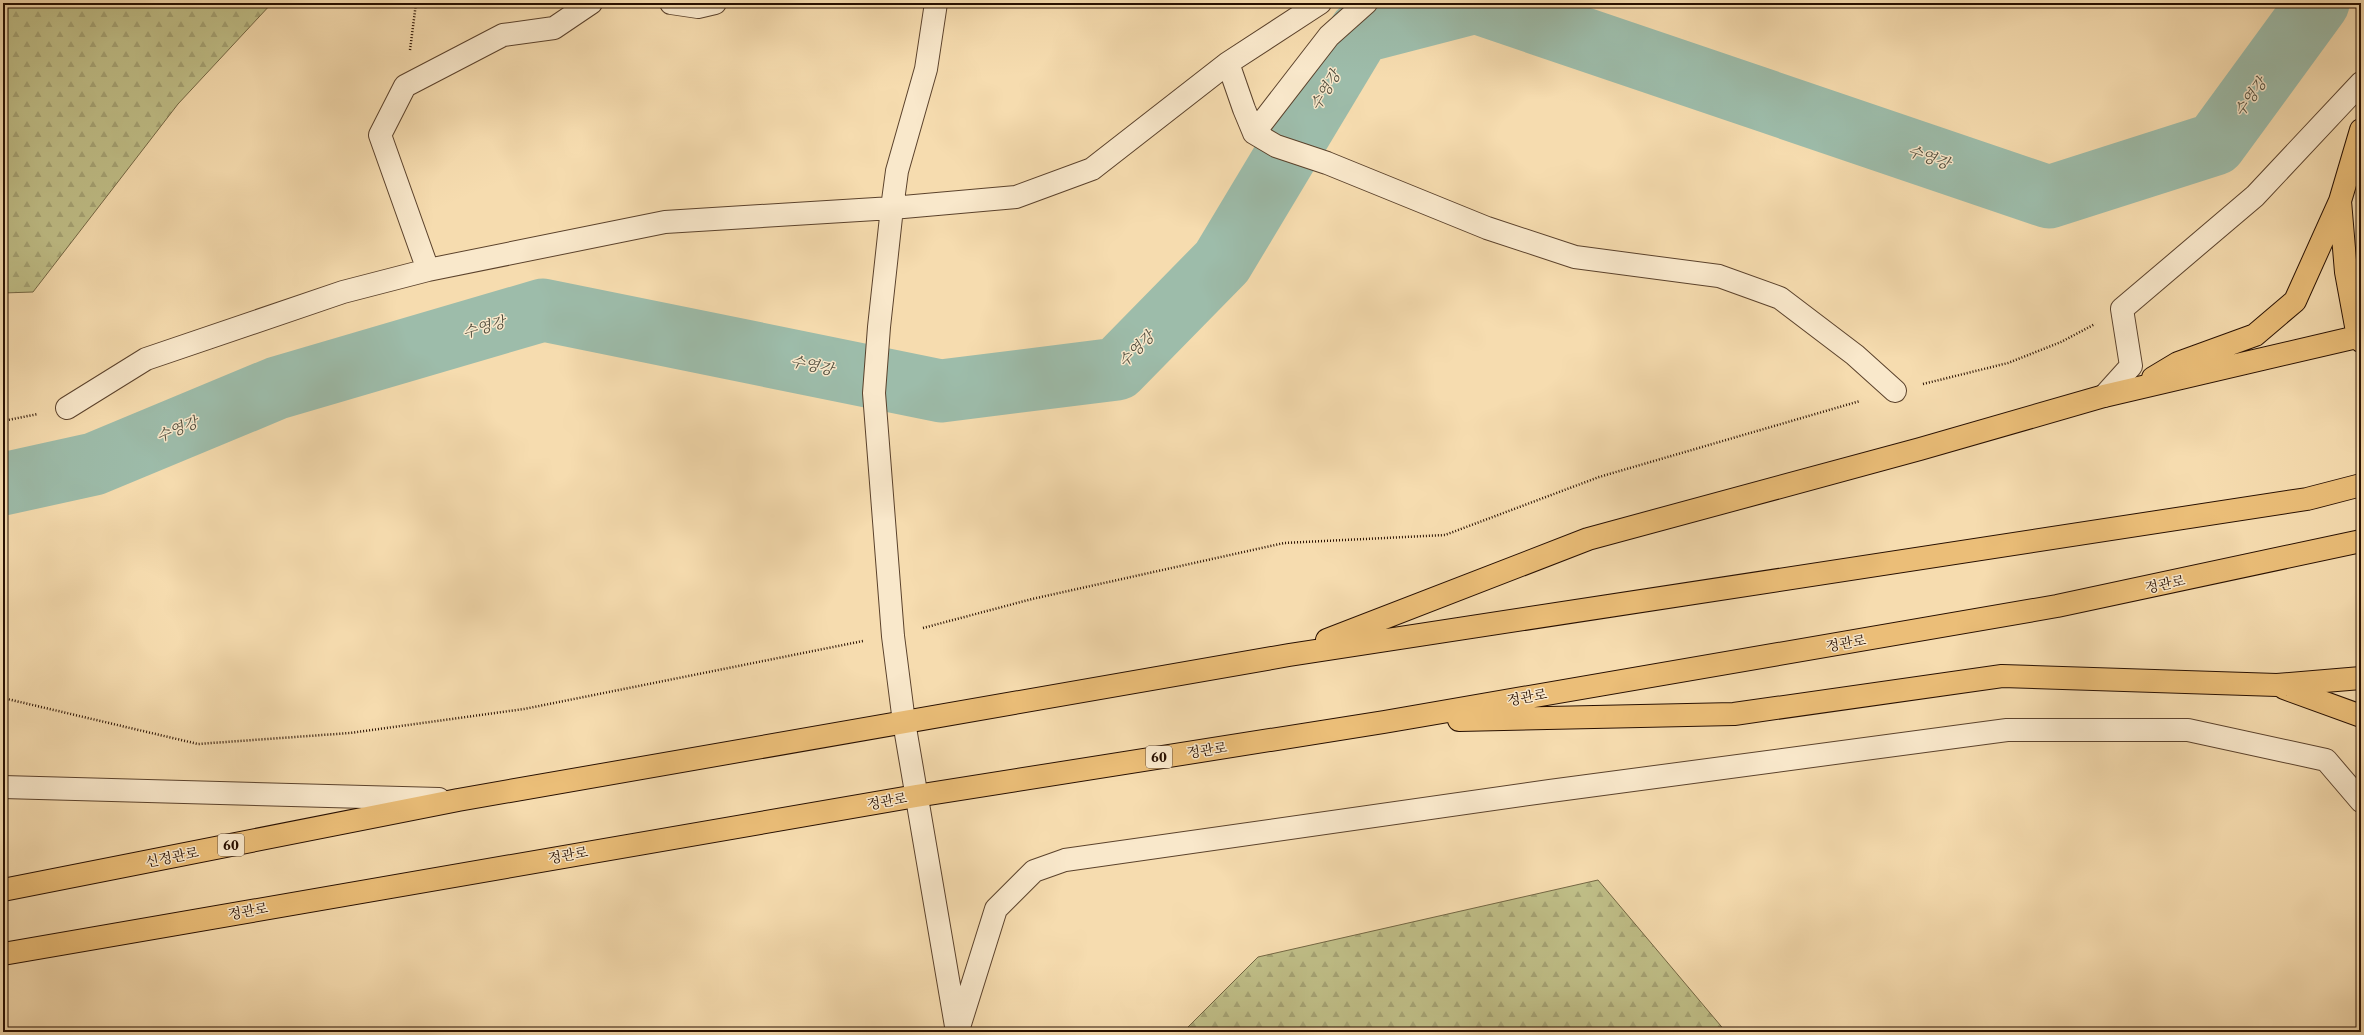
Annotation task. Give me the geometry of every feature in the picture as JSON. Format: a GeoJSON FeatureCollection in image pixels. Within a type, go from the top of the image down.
{"type":"FeatureCollection","features":[{"type":"Feature","properties":{"kind":"highway"},"geometry":{"type":"LineString","coordinates":[[2132,390],[2178,363],[2255,334],[2294,301],[2340,201],[2361,130]]}},
{"type":"Feature","properties":{"kind":"highway"},"geometry":{"type":"LineString","coordinates":[[1289,655],[1588,539],[1920,449],[2104,396],[2360,338],[2346,272],[2340,201]]}},
{"type":"Feature","properties":{"kind":"highway","name":"60"},"geometry":{"type":"LineString","coordinates":[[458,800],[1289,655],[2307,499],[2361,485]]}},
{"type":"Feature","properties":{"kind":"highway","name":"정관로"},"geometry":{"type":"LineString","coordinates":[[3,954],[916,796],[1384,722],[2057,606],[2313,553],[2361,541]]}},
{"type":"Feature","properties":{"kind":"highway"},"geometry":{"type":"LineString","coordinates":[[1384,722],[1734,714],[2002,676],[2277,685],[2361,678]]}},
{"type":"Feature","properties":{"kind":"highway"},"geometry":{"type":"LineString","coordinates":[[2277,685],[2361,716]]}},
{"type":"Feature","properties":{"kind":"highway","name":"신정관로"},"geometry":{"type":"LineString","coordinates":[[3,890],[458,800]]}},
{"type":"Feature","properties":{"kind":"street"},"geometry":{"type":"LineString","coordinates":[[428,270],[380,135],[405,86],[503,35],[554,28],[591,3]]}},
{"type":"Feature","properties":{"kind":"street"},"geometry":{"type":"LineString","coordinates":[[671,3],[698,8],[715,3]]}},
{"type":"Feature","properties":{"kind":"street"},"geometry":{"type":"LineString","coordinates":[[936,3],[926,69],[897,170],[879,327],[874,393],[893,636],[904,722],[958,1030]]}},
{"type":"Feature","properties":{"kind":"street"},"geometry":{"type":"LineString","coordinates":[[67,408],[146,359],[343,292],[428,270],[665,222],[892,208],[1016,197],[1092,169],[1228,63],[1320,3]]}},
{"type":"Feature","properties":{"kind":"street"},"geometry":{"type":"LineString","coordinates":[[1254,133],[1328,36],[1366,3]]}},
{"type":"Feature","properties":{"kind":"street"},"geometry":{"type":"LineString","coordinates":[[1228,63],[1254,133],[1276,146],[1327,163],[1487,228],[1575,257],[1719,276],[1780,298],[1855,354],[1895,391]]}},
{"type":"Feature","properties":{"kind":"street"},"geometry":{"type":"LineString","coordinates":[[2104,396],[2131,366],[2122,309],[2255,196],[2361,83]]}},
{"type":"Feature","properties":{"kind":"street"},"geometry":{"type":"LineString","coordinates":[[958,1030],[996,909],[1034,871],[1065,860],[1558,790],[2007,730],[2188,730],[2326,760],[2361,801]]}},
{"type":"Feature","properties":{"kind":"street"},"geometry":{"type":"LineString","coordinates":[[3,787],[458,800]]}},
{"type":"Feature","properties":{"kind":"path"},"geometry":{"type":"LineString","coordinates":[[405,86],[416,3]]}},
{"type":"Feature","properties":{"kind":"path"},"geometry":{"type":"LineString","coordinates":[[3,698],[198,744],[350,733],[524,709],[893,636],[1032,598],[1284,543],[1445,535],[1599,477],[1895,391],[2008,363],[2061,342],[2122,309]]}},
{"type":"Feature","properties":{"kind":"path"},"geometry":{"type":"LineString","coordinates":[[3,421],[67,408]]}},
{"type":"Feature","properties":{"kind":"green space"},"geometry":{"type":"Polygon","coordinates":[[[3,3],[272,3],[178,104],[33,292],[3,293],[3,3]]]}},
{"type":"Feature","properties":{"kind":"green space"},"geometry":{"type":"Polygon","coordinates":[[[1598,880],[1726,1032],[1183,1032],[1258,957],[1598,880]]]}},
{"type":"Feature","properties":{"kind":"waterway","name":"수영강"},"geometry":{"type":"LineString","coordinates":[[3,484],[94,464],[277,388],[543,310],[941,391],[1117,369],[1222,262],[1360,32],[1472,3]]}},
{"type":"Feature","properties":{"kind":"waterway","name":"수영강"},"geometry":{"type":"LineString","coordinates":[[1478,3],[2049,197],[2215,144],[2318,3]]}}]}
